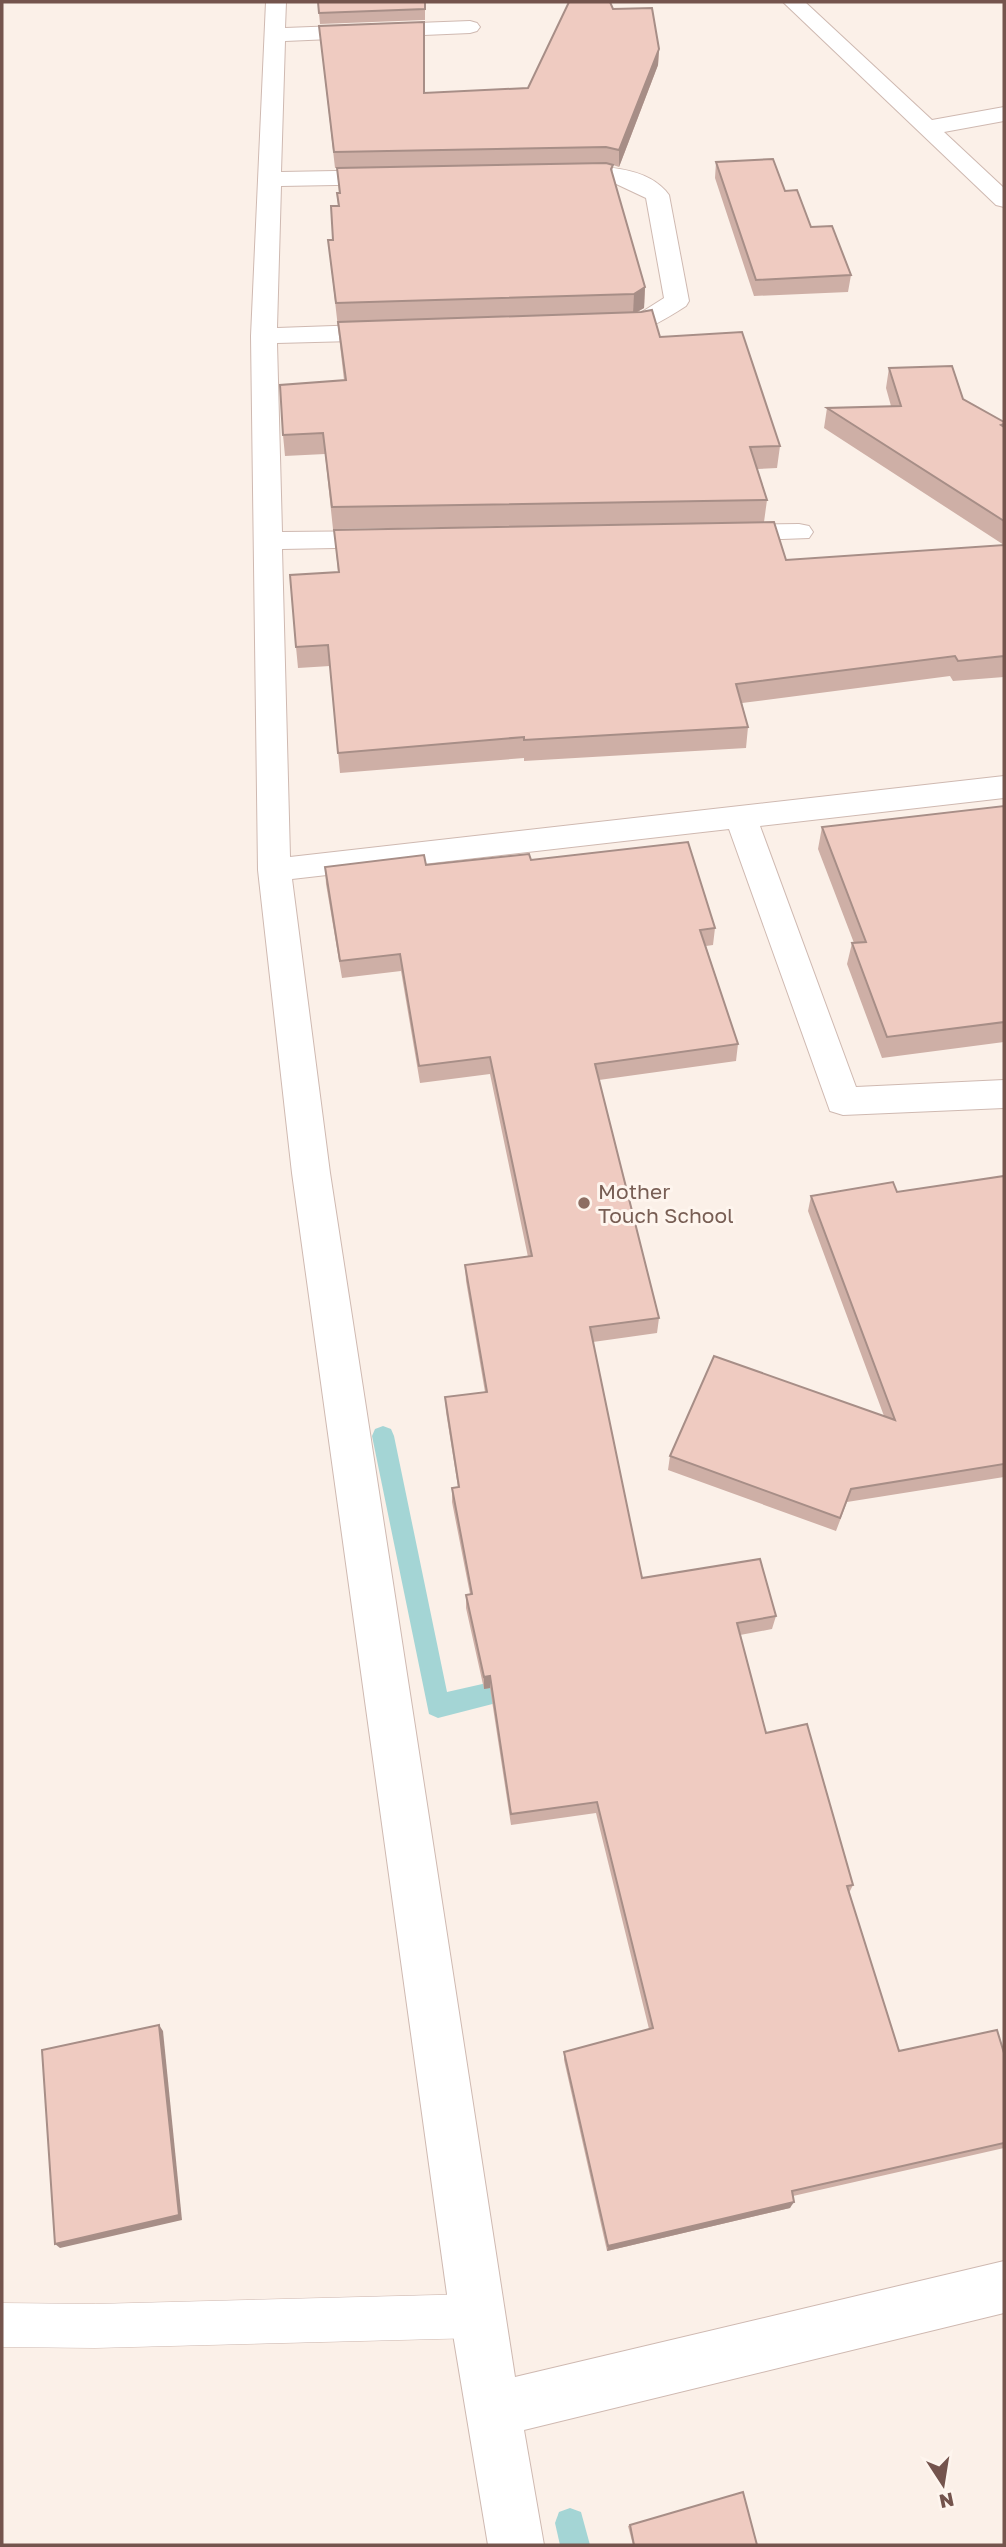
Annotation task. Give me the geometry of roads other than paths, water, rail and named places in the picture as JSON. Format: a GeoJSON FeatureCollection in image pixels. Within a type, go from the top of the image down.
{"type":"FeatureCollection","features":[{"type":"Feature","properties":{"kind":"street"},"geometry":{"type":"LineString","coordinates":[[793,2],[1004,200]]}},
{"type":"Feature","properties":{"kind":"street"},"geometry":{"type":"LineString","coordinates":[[470,27],[274,18],[264,336],[267,541],[274,870],[313,1187],[477,2316],[516,2545]]}},
{"type":"Feature","properties":{"kind":"street"},"geometry":{"type":"LineString","coordinates":[[927,128],[1004,114]]}},
{"type":"Feature","properties":{"kind":"street"},"geometry":{"type":"LineString","coordinates":[[536,174],[605,173],[639,182],[657,195],[677,301],[640,324],[584,326]]}},
{"type":"Feature","properties":{"kind":"street"},"geometry":{"type":"LineString","coordinates":[[271,179],[410,176]]}},
{"type":"Feature","properties":{"kind":"street"},"geometry":{"type":"LineString","coordinates":[[264,336],[417,331]]}},
{"type":"Feature","properties":{"kind":"street"},"geometry":{"type":"LineString","coordinates":[[704,534],[799,532]]}},
{"type":"Feature","properties":{"kind":"street"},"geometry":{"type":"LineString","coordinates":[[267,541],[417,538]]}},
{"type":"Feature","properties":{"kind":"street"},"geometry":{"type":"LineString","coordinates":[[274,870],[1004,787]]}},
{"type":"Feature","properties":{"kind":"street"},"geometry":{"type":"LineString","coordinates":[[741,817],[843,1101],[1004,1094]]}},
{"type":"Feature","properties":{"kind":"street"},"geometry":{"type":"LineString","coordinates":[[492,2410],[1004,2287]]}},
{"type":"Feature","properties":{"kind":"lane"},"geometry":{"type":"LineString","coordinates":[[2,2325],[95,2326],[477,2316]]}},
{"type":"Feature","properties":{"kind":"waterway"},"geometry":{"type":"LineString","coordinates":[[383,1436],[438,1706],[518,1687]]}},
{"type":"Feature","properties":{"kind":"waterway"},"geometry":{"type":"LineString","coordinates":[[570,2523],[575,2545]]}},
{"type":"Feature","properties":{"kind":"place","name":"Mother Touch School"},"geometry":{"type":"Point","coordinates":[584,1203]}}]}
